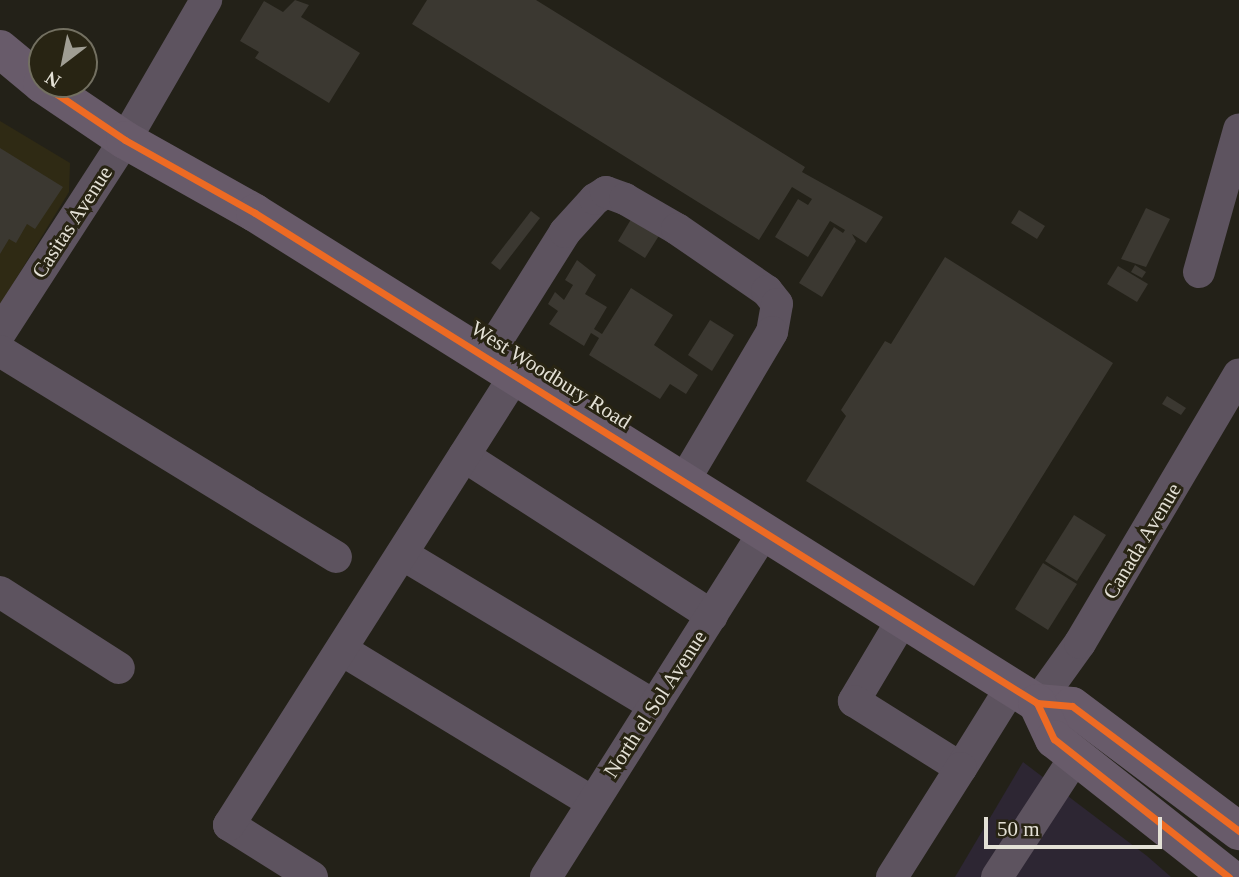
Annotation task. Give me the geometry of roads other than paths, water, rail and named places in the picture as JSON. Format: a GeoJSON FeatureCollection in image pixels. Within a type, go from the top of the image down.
{"type":"FeatureCollection","features":[{"type":"Feature","properties":{"kind":"main road","name":"West Woodbury Road"},"geometry":{"type":"LineString","coordinates":[[0,49],[28,72]]}},
{"type":"Feature","properties":{"kind":"main road","name":"West Woodbury Road"},"geometry":{"type":"LineString","coordinates":[[0,70],[28,79]]}},
{"type":"Feature","properties":{"kind":"main road","name":"West Woodbury Road"},"geometry":{"type":"LineString","coordinates":[[64,98],[125,140],[255,213],[685,479],[1025,694],[1072,706],[1239,831]]}},
{"type":"Feature","properties":{"kind":"main road"},"geometry":{"type":"LineString","coordinates":[[1025,694],[1054,739],[1228,877]]}},
{"type":"Feature","properties":{"kind":"street","name":"Casitas Avenue"},"geometry":{"type":"LineString","coordinates":[[0,333],[125,140],[206,0]]}},
{"type":"Feature","properties":{"kind":"street"},"geometry":{"type":"LineString","coordinates":[[1199,272],[1239,130]]}},
{"type":"Feature","properties":{"kind":"street"},"geometry":{"type":"LineString","coordinates":[[312,877],[229,825],[464,456],[501,365],[565,232],[606,192],[677,229],[743,273],[777,304],[772,332],[685,479]]}},
{"type":"Feature","properties":{"kind":"street"},"geometry":{"type":"LineString","coordinates":[[0,351],[336,557]]}},
{"type":"Feature","properties":{"kind":"street","name":"Canada Avenue"},"geometry":{"type":"LineString","coordinates":[[892,877],[961,768],[1025,694],[1080,643],[1239,374]]}},
{"type":"Feature","properties":{"kind":"street"},"geometry":{"type":"LineString","coordinates":[[464,456],[712,616]]}},
{"type":"Feature","properties":{"kind":"street","name":"North el Sol Avenue"},"geometry":{"type":"LineString","coordinates":[[546,877],[652,704],[712,616],[765,531]]}},
{"type":"Feature","properties":{"kind":"street"},"geometry":{"type":"LineString","coordinates":[[402,554],[652,704]]}},
{"type":"Feature","properties":{"kind":"street"},"geometry":{"type":"LineString","coordinates":[[0,592],[119,668]]}},
{"type":"Feature","properties":{"kind":"street"},"geometry":{"type":"LineString","coordinates":[[904,617],[854,701],[961,768]]}},
{"type":"Feature","properties":{"kind":"street"},"geometry":{"type":"LineString","coordinates":[[342,650],[592,802]]}},
{"type":"Feature","properties":{"kind":"street"},"geometry":{"type":"LineString","coordinates":[[997,877],[1076,756]]}}]}
